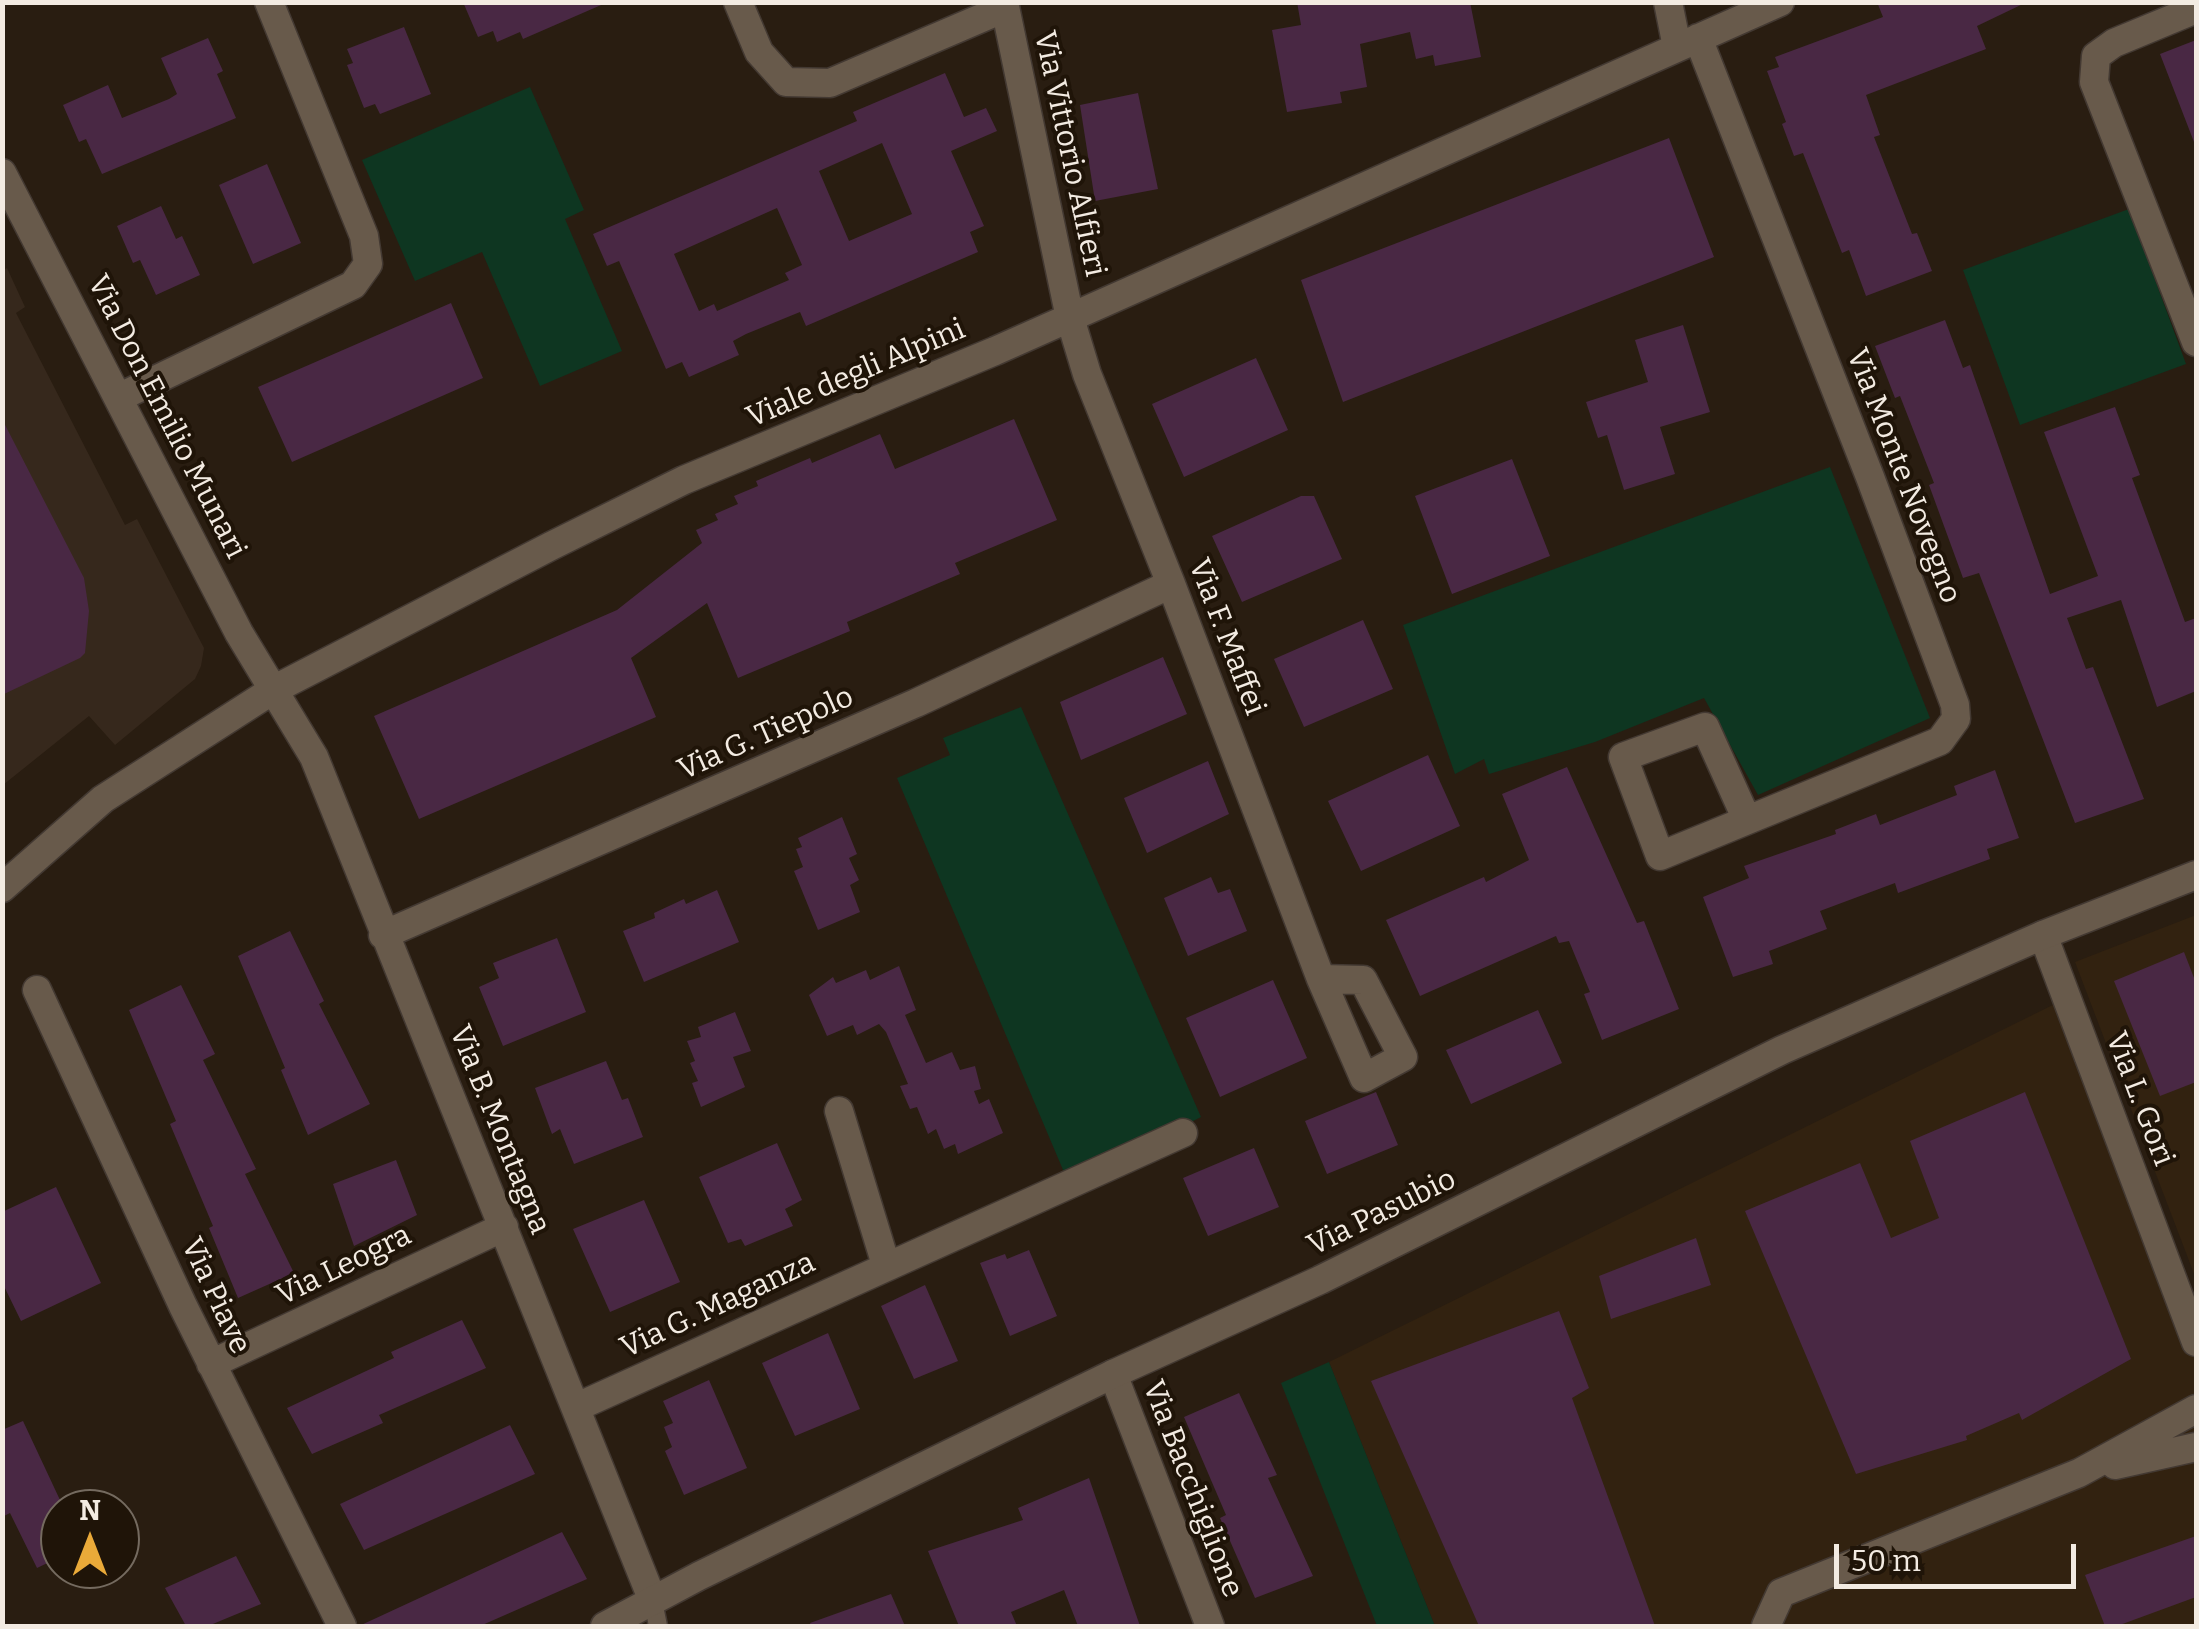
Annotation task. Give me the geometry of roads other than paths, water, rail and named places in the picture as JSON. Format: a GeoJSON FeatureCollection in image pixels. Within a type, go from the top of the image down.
{"type":"FeatureCollection","features":[{"type":"Feature","properties":{"kind":"street"},"geometry":{"type":"LineString","coordinates":[[120,397],[352,285],[368,264],[364,236],[269,2]]}},
{"type":"Feature","properties":{"kind":"street"},"geometry":{"type":"LineString","coordinates":[[738,2],[760,52],[786,82],[830,84],[1005,5]]}},
{"type":"Feature","properties":{"kind":"street"},"geometry":{"type":"LineString","coordinates":[[1668,2],[1688,43]]}},
{"type":"Feature","properties":{"kind":"street","name":"Viale degli Alpini"},"geometry":{"type":"LineString","coordinates":[[2,888],[104,799],[273,690],[684,480],[1070,318],[1780,2]]}},
{"type":"Feature","properties":{"kind":"street","name":"Via Vittorio Alfieri"},"geometry":{"type":"LineString","coordinates":[[1005,5],[1070,318]]}},
{"type":"Feature","properties":{"kind":"street"},"geometry":{"type":"LineString","coordinates":[[2196,9],[2114,43],[2096,56],[2094,82],[2196,342]]}},
{"type":"Feature","properties":{"kind":"street","name":"Via Monte Novegno"},"geometry":{"type":"LineString","coordinates":[[1688,43],[1955,705],[1956,719],[1940,741],[1660,856],[1623,756],[1705,727],[1747,820]]}},
{"type":"Feature","properties":{"kind":"street","name":"Via Don Emilio Munari"},"geometry":{"type":"LineString","coordinates":[[2,174],[239,633],[273,690]]}},
{"type":"Feature","properties":{"kind":"street","name":"Via F. Maffei"},"geometry":{"type":"LineString","coordinates":[[1070,318],[1087,374],[1321,979]]}},
{"type":"Feature","properties":{"kind":"street","name":"Via G. Tiepolo"},"geometry":{"type":"LineString","coordinates":[[383,935],[916,704],[1171,584]]}},
{"type":"Feature","properties":{"kind":"street","name":"Via B. Montagna"},"geometry":{"type":"LineString","coordinates":[[273,690],[314,756],[576,1407],[655,1614]]}},
{"type":"Feature","properties":{"kind":"street","name":"Via Pasubio"},"geometry":{"type":"LineString","coordinates":[[605,1626],[655,1614],[1114,1374],[1320,1280],[1782,1050],[2043,935],[2196,875]]}},
{"type":"Feature","properties":{"kind":"street","name":"Via L. Gori"},"geometry":{"type":"LineString","coordinates":[[2043,935],[2196,1342]]}},
{"type":"Feature","properties":{"kind":"street","name":"Via Piave"},"geometry":{"type":"LineString","coordinates":[[38,990],[211,1364],[342,1626]]}},
{"type":"Feature","properties":{"kind":"street"},"geometry":{"type":"LineString","coordinates":[[839,1111],[886,1264]]}},
{"type":"Feature","properties":{"kind":"street","name":"Via G. Maganza"},"geometry":{"type":"LineString","coordinates":[[576,1407],[1183,1132]]}},
{"type":"Feature","properties":{"kind":"street","name":"Via Leogra"},"geometry":{"type":"LineString","coordinates":[[211,1364],[504,1227]]}},
{"type":"Feature","properties":{"kind":"street","name":"Via Bacchiglione"},"geometry":{"type":"LineString","coordinates":[[1114,1374],[1210,1626]]}},
{"type":"Feature","properties":{"kind":"street"},"geometry":{"type":"LineString","coordinates":[[1766,1626],[1781,1593],[2080,1473],[2196,1409]]}},
{"type":"Feature","properties":{"kind":"street"},"geometry":{"type":"LineString","coordinates":[[2080,1473],[2196,1446]]}}]}
